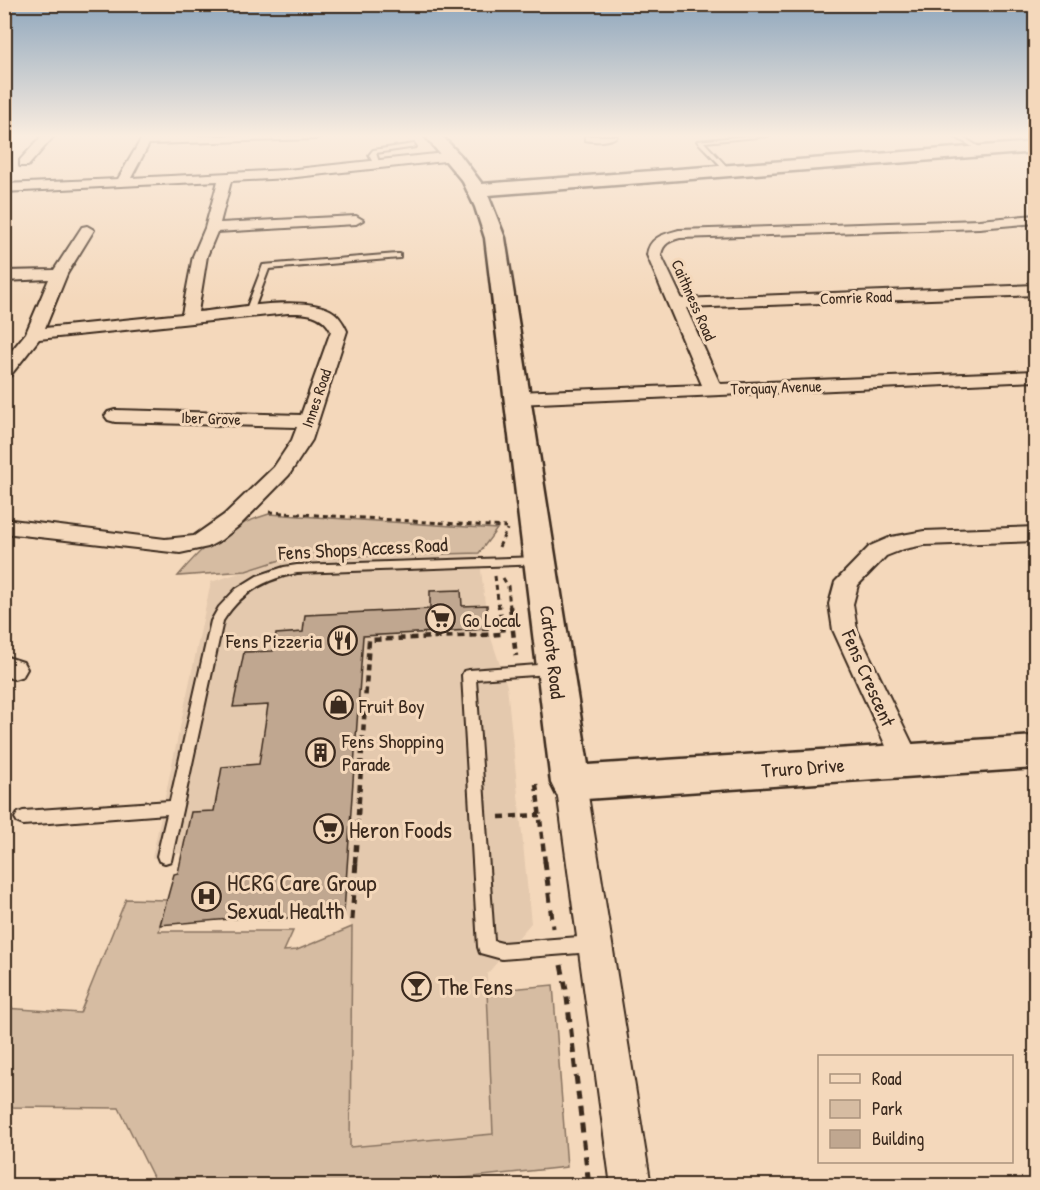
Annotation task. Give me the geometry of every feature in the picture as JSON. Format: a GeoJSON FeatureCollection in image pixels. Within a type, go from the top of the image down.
{"type":"FeatureCollection","features":[{"type":"Feature","properties":{"kind":"street"},"geometry":{"type":"LineString","coordinates":[[189,318],[201,256],[212,228],[221,192]]}},
{"type":"Feature","properties":{"kind":"street","name":"Catcote Road"},"geometry":{"type":"LineString","coordinates":[[479,192],[495,238],[516,398],[542,560],[555,669],[554,782],[594,944],[631,1185]]}},
{"type":"Feature","properties":{"kind":"street","name":"Caithness Road"},"geometry":{"type":"LineString","coordinates":[[714,390],[654,252],[655,247],[663,239],[679,234],[979,224],[1035,219]]}},
{"type":"Feature","properties":{"kind":"street"},"geometry":{"type":"LineString","coordinates":[[212,228],[356,220]]}},
{"type":"Feature","properties":{"kind":"street"},"geometry":{"type":"LineString","coordinates":[[4,372],[13,349],[34,334],[59,274],[87,230]]}},
{"type":"Feature","properties":{"kind":"street"},"geometry":{"type":"LineString","coordinates":[[4,276],[59,274]]}},
{"type":"Feature","properties":{"kind":"street","name":"Comrie Road"},"geometry":{"type":"LineString","coordinates":[[677,304],[1035,290]]}},
{"type":"Feature","properties":{"kind":"street","name":"Innes Road"},"geometry":{"type":"LineString","coordinates":[[4,526],[165,546],[200,542],[232,520],[282,471],[302,440],[339,331],[335,321],[319,310],[305,308],[34,334]]}},
{"type":"Feature","properties":{"kind":"street","name":"Torquay Avenue"},"geometry":{"type":"LineString","coordinates":[[516,398],[1035,376]]}},
{"type":"Feature","properties":{"kind":"street","name":"Iber Grove"},"geometry":{"type":"LineString","coordinates":[[115,416],[308,421]]}},
{"type":"Feature","properties":{"kind":"street","name":"Fens Crescent"},"geometry":{"type":"LineString","coordinates":[[906,760],[845,630],[842,604],[847,582],[878,551],[899,542],[924,538],[1035,534]]}},
{"type":"Feature","properties":{"kind":"street","name":"Truro Drive"},"geometry":{"type":"LineString","coordinates":[[554,782],[906,760],[1032,758]]}},
{"type":"Feature","properties":{"kind":"lane"},"geometry":{"type":"LineString","coordinates":[[249,312],[266,267],[397,256]]}},
{"type":"Feature","properties":{"kind":"lane","name":"Fens Shops Access Road"},"geometry":{"type":"LineString","coordinates":[[165,856],[217,621],[223,608],[240,592],[274,573],[297,569],[542,560]]}},
{"type":"Feature","properties":{"kind":"lane"},"geometry":{"type":"LineString","coordinates":[[555,669],[469,675],[486,947],[502,951],[594,944]]}},
{"type":"Feature","properties":{"kind":"lane"},"geometry":{"type":"LineString","coordinates":[[23,818],[176,807]]}},
{"type":"Feature","properties":{"kind":"path"},"geometry":{"type":"LineString","coordinates":[[268,512],[506,527]]}},
{"type":"Feature","properties":{"kind":"path"},"geometry":{"type":"LineString","coordinates":[[492,563],[508,586],[519,671]]}},
{"type":"Feature","properties":{"kind":"path"},"geometry":{"type":"LineString","coordinates":[[352,920],[369,640],[503,634],[492,563]]}},
{"type":"Feature","properties":{"kind":"path"},"geometry":{"type":"LineString","coordinates":[[554,782],[540,815],[557,947],[566,989],[589,1185]]}},
{"type":"Feature","properties":{"kind":"path"},"geometry":{"type":"LineString","coordinates":[[479,818],[540,815]]}},
{"type":"Feature","properties":{"kind":"shaded area"},"geometry":{"type":"Polygon","coordinates":[[[479,553],[488,629],[507,686],[531,923],[487,974],[493,1134],[350,1148],[352,927],[344,912],[267,920],[276,847],[182,853],[152,858],[211,582],[277,561],[299,558],[479,553]]]}},
{"type":"Feature","properties":{"kind":"green space"},"geometry":{"type":"Polygon","coordinates":[[[269,514],[497,529],[479,553],[299,558],[277,561],[246,571],[178,576],[208,544],[228,530],[269,514]]]}},
{"type":"Feature","properties":{"kind":"green space"},"geometry":{"type":"Polygon","coordinates":[[[126,899],[167,900],[159,931],[293,931],[284,951],[297,950],[352,927],[350,1147],[493,1134],[487,991],[553,985],[567,1167],[390,1186],[157,1185],[119,1108],[5,1107],[4,1008],[80,1013],[126,899]]]}},
{"type":"Feature","properties":{"kind":"building","name":"Fens Shopping Parade"},"geometry":{"type":"Polygon","coordinates":[[[461,590],[462,606],[487,605],[488,629],[363,636],[344,912],[267,920],[267,916],[160,925],[174,874],[178,873],[191,812],[214,811],[222,767],[259,764],[268,705],[233,707],[244,652],[273,651],[276,634],[303,632],[305,615],[430,609],[430,591],[461,590]]]}},
{"type":"Feature","properties":{"kind":"place","name":"Go Local"},"geometry":{"type":"Point","coordinates":[441,619]}},
{"type":"Feature","properties":{"kind":"place","name":"Fens Pizzeria"},"geometry":{"type":"Point","coordinates":[343,640]}},
{"type":"Feature","properties":{"kind":"place","name":"Fruit Boy"},"geometry":{"type":"Point","coordinates":[338,705]}},
{"type":"Feature","properties":{"kind":"place","name":"Fens Shopping Parade"},"geometry":{"type":"Point","coordinates":[321,752]}},
{"type":"Feature","properties":{"kind":"place","name":"Heron Foods"},"geometry":{"type":"Point","coordinates":[328,829]}},
{"type":"Feature","properties":{"kind":"place","name":"HCRG Care Group Sexual Health"},"geometry":{"type":"Point","coordinates":[206,896]}},
{"type":"Feature","properties":{"kind":"place","name":"The Fens"},"geometry":{"type":"Point","coordinates":[417,986]}}]}
